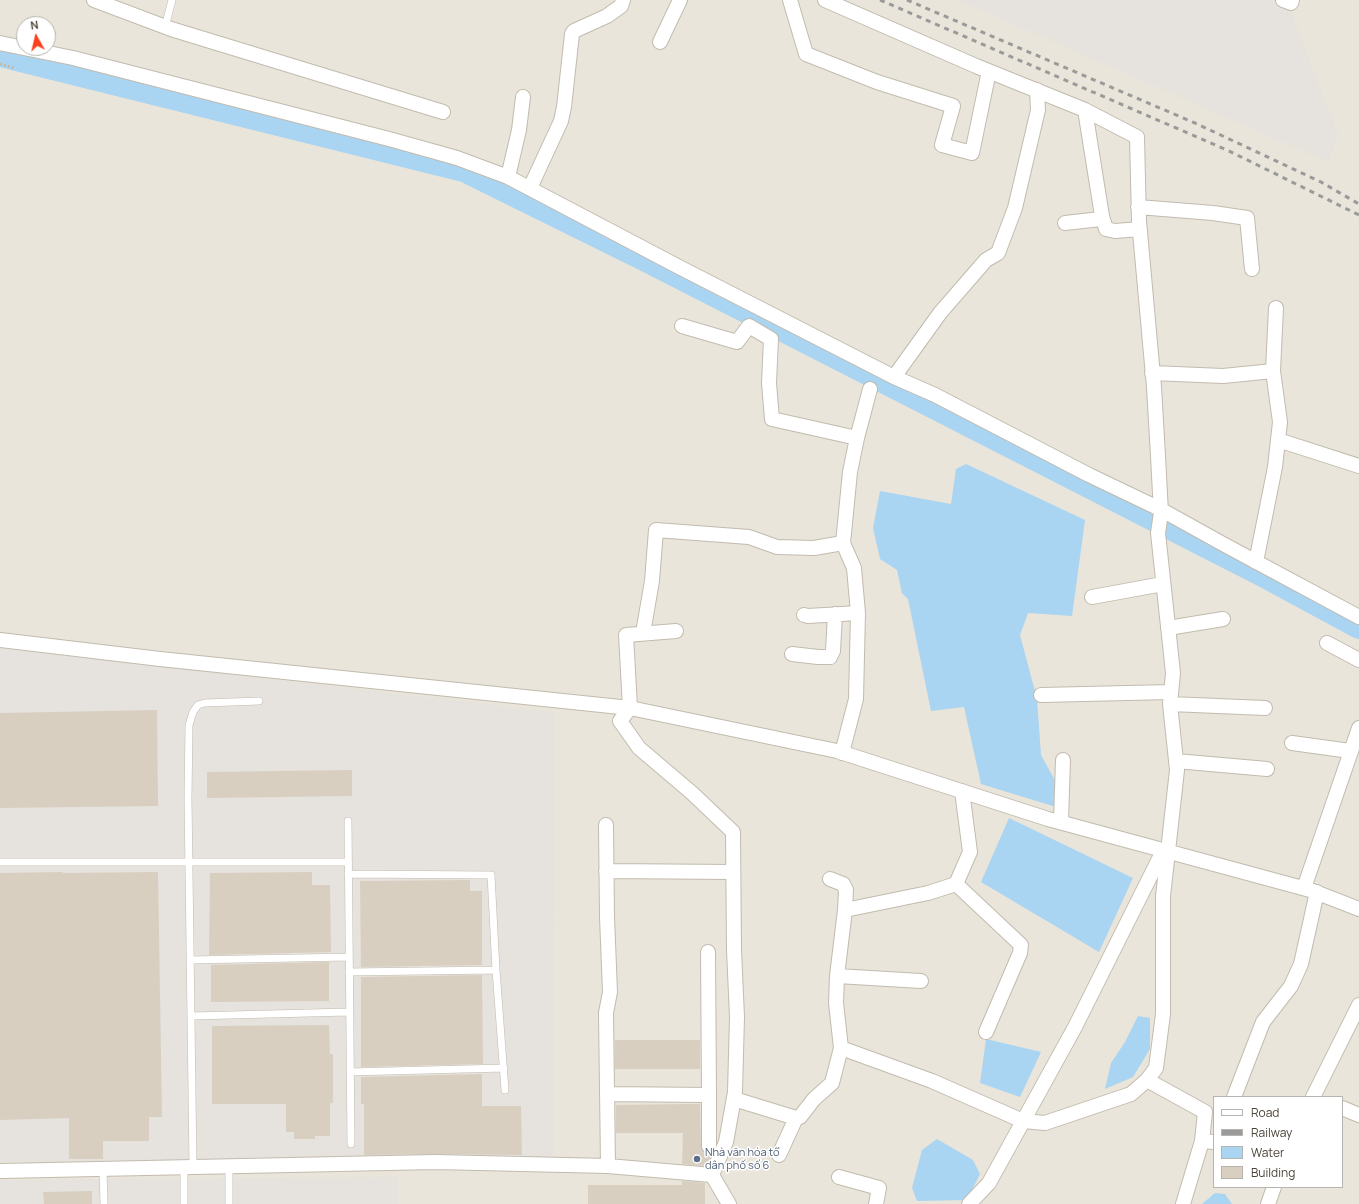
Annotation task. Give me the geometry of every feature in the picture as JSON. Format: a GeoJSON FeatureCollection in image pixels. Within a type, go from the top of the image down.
{"type":"FeatureCollection","features":[{"type":"Feature","properties":{"kind":"street"},"geometry":{"type":"LineString","coordinates":[[94,0],[165,28],[443,112]]}},
{"type":"Feature","properties":{"kind":"street"},"geometry":{"type":"LineString","coordinates":[[530,188],[561,121],[564,107],[572,34],[574,31],[608,16],[621,6],[623,0]]}},
{"type":"Feature","properties":{"kind":"street"},"geometry":{"type":"LineString","coordinates":[[660,42],[680,0]]}},
{"type":"Feature","properties":{"kind":"street"},"geometry":{"type":"LineString","coordinates":[[790,0],[806,54],[877,82],[953,106],[942,145],[972,153],[989,71]]}},
{"type":"Feature","properties":{"kind":"street"},"geometry":{"type":"LineString","coordinates":[[826,0],[989,71],[1085,110],[1136,137],[1138,207],[1152,373],[1160,511],[1158,533],[1173,673],[1170,698],[1177,770],[1166,850],[1163,896],[1163,1014],[1156,1068],[1147,1080],[1131,1094],[1045,1123],[1023,1121],[932,1081],[841,1048]]}},
{"type":"Feature","properties":{"kind":"street"},"geometry":{"type":"LineString","coordinates":[[1283,0],[1291,3],[1292,0]]}},
{"type":"Feature","properties":{"kind":"street"},"geometry":{"type":"LineString","coordinates":[[0,43],[80,60],[397,142],[457,158],[508,177],[894,377],[935,395],[1160,511],[1359,617]]}},
{"type":"Feature","properties":{"kind":"street"},"geometry":{"type":"LineString","coordinates":[[894,377],[940,313],[986,260],[998,253],[1015,208],[1038,110],[1037,90]]}},
{"type":"Feature","properties":{"kind":"street"},"geometry":{"type":"LineString","coordinates":[[508,177],[519,130],[523,97]]}},
{"type":"Feature","properties":{"kind":"street"},"geometry":{"type":"LineString","coordinates":[[1085,110],[1102,216],[1106,229],[1115,232],[1140,229]]}},
{"type":"Feature","properties":{"kind":"street"},"geometry":{"type":"LineString","coordinates":[[1138,207],[1213,213],[1247,218],[1252,269]]}},
{"type":"Feature","properties":{"kind":"street"},"geometry":{"type":"LineString","coordinates":[[1065,223],[1101,220],[1102,216]]}},
{"type":"Feature","properties":{"kind":"street"},"geometry":{"type":"LineString","coordinates":[[1256,562],[1275,467],[1280,422],[1272,371],[1276,308]]}},
{"type":"Feature","properties":{"kind":"street"},"geometry":{"type":"LineString","coordinates":[[682,326],[737,342],[749,326],[771,339],[769,383],[772,418],[857,438]]}},
{"type":"Feature","properties":{"kind":"street"},"geometry":{"type":"LineString","coordinates":[[1152,373],[1223,376],[1272,371]]}},
{"type":"Feature","properties":{"kind":"street"},"geometry":{"type":"LineString","coordinates":[[842,753],[856,699],[858,613],[854,568],[843,543],[850,472],[870,389]]}},
{"type":"Feature","properties":{"kind":"street"},"geometry":{"type":"LineString","coordinates":[[1278,440],[1359,466]]}},
{"type":"Feature","properties":{"kind":"street"},"geometry":{"type":"LineString","coordinates":[[643,633],[652,581],[656,530],[749,537],[777,547],[814,548],[843,543]]}},
{"type":"Feature","properties":{"kind":"street"},"geometry":{"type":"LineString","coordinates":[[1092,598],[1163,584]]}},
{"type":"Feature","properties":{"kind":"street"},"geometry":{"type":"LineString","coordinates":[[804,615],[858,613]]}},
{"type":"Feature","properties":{"kind":"street"},"geometry":{"type":"LineString","coordinates":[[792,654],[830,657],[834,651],[835,614]]}},
{"type":"Feature","properties":{"kind":"street"},"geometry":{"type":"LineString","coordinates":[[1168,628],[1223,619]]}},
{"type":"Feature","properties":{"kind":"street"},"geometry":{"type":"LineString","coordinates":[[676,631],[626,635],[630,708],[620,721],[640,748],[692,793],[733,832],[734,950],[738,1017],[734,1099],[726,1142],[712,1175]]}},
{"type":"Feature","properties":{"kind":"street"},"geometry":{"type":"LineString","coordinates":[[0,640],[367,682],[630,708],[842,753],[1061,822],[1310,890],[1359,909]]}},
{"type":"Feature","properties":{"kind":"street"},"geometry":{"type":"LineString","coordinates":[[1327,643],[1359,660]]}},
{"type":"Feature","properties":{"kind":"street"},"geometry":{"type":"LineString","coordinates":[[1041,695],[1170,698],[1265,708]]}},
{"type":"Feature","properties":{"kind":"street"},"geometry":{"type":"LineString","coordinates":[[1234,1096],[1263,1022],[1291,986],[1300,964],[1310,890],[1350,751],[1359,728]]}},
{"type":"Feature","properties":{"kind":"street"},"geometry":{"type":"LineString","coordinates":[[1292,743],[1350,751]]}},
{"type":"Feature","properties":{"kind":"street"},"geometry":{"type":"LineString","coordinates":[[1061,822],[1063,760]]}},
{"type":"Feature","properties":{"kind":"street"},"geometry":{"type":"LineString","coordinates":[[1176,761],[1267,769]]}},
{"type":"Feature","properties":{"kind":"street"},"geometry":{"type":"LineString","coordinates":[[845,910],[928,894],[956,884],[970,852],[962,791]]}},
{"type":"Feature","properties":{"kind":"street"},"geometry":{"type":"LineString","coordinates":[[606,825],[610,992],[606,1013],[608,1166]]}},
{"type":"Feature","properties":{"kind":"street"},"geometry":{"type":"LineString","coordinates":[[970,1203],[989,1183],[1075,1027],[1166,850]]}},
{"type":"Feature","properties":{"kind":"street"},"geometry":{"type":"LineString","coordinates":[[606,871],[733,872]]}},
{"type":"Feature","properties":{"kind":"street"},"geometry":{"type":"LineString","coordinates":[[779,1155],[796,1118],[800,1117],[814,1100],[832,1083],[841,1048],[836,1003],[837,976],[846,890],[843,884],[830,879]]}},
{"type":"Feature","properties":{"kind":"street"},"geometry":{"type":"LineString","coordinates":[[956,884],[1021,945],[1020,953],[986,1032]]}},
{"type":"Feature","properties":{"kind":"street"},"geometry":{"type":"LineString","coordinates":[[708,952],[710,1146]]}},
{"type":"Feature","properties":{"kind":"street"},"geometry":{"type":"LineString","coordinates":[[837,976],[921,981]]}},
{"type":"Feature","properties":{"kind":"street"},"geometry":{"type":"LineString","coordinates":[[1316,1096],[1359,1005]]}},
{"type":"Feature","properties":{"kind":"street"},"geometry":{"type":"LineString","coordinates":[[1147,1080],[1205,1112],[1208,1141],[1183,1204]]}},
{"type":"Feature","properties":{"kind":"street"},"geometry":{"type":"LineString","coordinates":[[606,1094],[709,1095]]}},
{"type":"Feature","properties":{"kind":"street"},"geometry":{"type":"LineString","coordinates":[[734,1099],[796,1118]]}},
{"type":"Feature","properties":{"kind":"street"},"geometry":{"type":"LineString","coordinates":[[1343,1108],[1359,1115]]}},
{"type":"Feature","properties":{"kind":"street"},"geometry":{"type":"LineString","coordinates":[[0,1170],[436,1162],[608,1166],[712,1175]]}},
{"type":"Feature","properties":{"kind":"street"},"geometry":{"type":"LineString","coordinates":[[712,1175],[729,1204]]}},
{"type":"Feature","properties":{"kind":"street"},"geometry":{"type":"LineString","coordinates":[[839,1177],[879,1188],[876,1204]]}},
{"type":"Feature","properties":{"kind":"street"},"geometry":{"type":"LineString","coordinates":[[1268,1204],[1274,1188]]}},
{"type":"Feature","properties":{"kind":"lane"},"geometry":{"type":"LineString","coordinates":[[165,28],[172,0]]}},
{"type":"Feature","properties":{"kind":"lane"},"geometry":{"type":"LineString","coordinates":[[184,1204],[189,1167],[191,1016],[189,725],[198,705],[205,702],[259,701]]}},
{"type":"Feature","properties":{"kind":"lane"},"geometry":{"type":"LineString","coordinates":[[348,821],[351,1144]]}},
{"type":"Feature","properties":{"kind":"lane"},"geometry":{"type":"LineString","coordinates":[[0,862],[348,862]]}},
{"type":"Feature","properties":{"kind":"lane"},"geometry":{"type":"LineString","coordinates":[[348,874],[491,875],[505,1090]]}},
{"type":"Feature","properties":{"kind":"lane"},"geometry":{"type":"LineString","coordinates":[[190,960],[349,957]]}},
{"type":"Feature","properties":{"kind":"lane"},"geometry":{"type":"LineString","coordinates":[[349,972],[496,970]]}},
{"type":"Feature","properties":{"kind":"lane"},"geometry":{"type":"LineString","coordinates":[[191,1016],[350,1012]]}},
{"type":"Feature","properties":{"kind":"lane"},"geometry":{"type":"LineString","coordinates":[[350,1072],[504,1068]]}},
{"type":"Feature","properties":{"kind":"lane"},"geometry":{"type":"LineString","coordinates":[[228,1166],[229,1204]]}},
{"type":"Feature","properties":{"kind":"lane"},"geometry":{"type":"LineString","coordinates":[[103,1169],[104,1204]]}},
{"type":"Feature","properties":{"kind":"path"},"geometry":{"type":"LineString","coordinates":[[0,64],[14,68]]}},
{"type":"Feature","properties":{"kind":"shaded area"},"geometry":{"type":"Polygon","coordinates":[[[0,0],[1359,0],[1359,1204],[0,1204],[0,0]]]}},
{"type":"Feature","properties":{"kind":"shaded area"},"geometry":{"type":"Polygon","coordinates":[[[958,0],[1283,0],[1287,2],[1338,135],[1328,162],[958,0]]]}},
{"type":"Feature","properties":{"kind":"shaded area"},"geometry":{"type":"Polygon","coordinates":[[[0,648],[555,712],[553,1157],[0,1162],[0,648]]]}},
{"type":"Feature","properties":{"kind":"shaded area"},"geometry":{"type":"Polygon","coordinates":[[[398,1177],[398,1204],[0,1204],[0,1180],[398,1177]]]}},
{"type":"Feature","properties":{"kind":"water"},"geometry":{"type":"Polygon","coordinates":[[[966,464],[1085,520],[1072,616],[1028,613],[1020,635],[1037,699],[1041,755],[1057,784],[1056,807],[981,784],[964,707],[931,711],[908,599],[902,593],[897,570],[880,559],[873,528],[880,491],[951,504],[956,469],[966,464]]]}},
{"type":"Feature","properties":{"kind":"water"},"geometry":{"type":"Polygon","coordinates":[[[1009,818],[1133,878],[1099,952],[981,882],[1009,818]]]}},
{"type":"Feature","properties":{"kind":"water"},"geometry":{"type":"Polygon","coordinates":[[[1138,1016],[1150,1018],[1150,1049],[1133,1077],[1105,1089],[1111,1063],[1125,1042],[1138,1016]]]}},
{"type":"Feature","properties":{"kind":"water"},"geometry":{"type":"Polygon","coordinates":[[[986,1039],[1041,1052],[1020,1097],[980,1083],[986,1039]]]}},
{"type":"Feature","properties":{"kind":"water"},"geometry":{"type":"Polygon","coordinates":[[[937,1139],[973,1160],[980,1174],[967,1200],[917,1201],[912,1188],[922,1150],[937,1139]]]}},
{"type":"Feature","properties":{"kind":"water"},"geometry":{"type":"Polygon","coordinates":[[[1215,1193],[1225,1194],[1232,1204],[1202,1204],[1215,1193]]]}},
{"type":"Feature","properties":{"kind":"building"},"geometry":{"type":"Polygon","coordinates":[[[157,710],[158,806],[0,808],[0,713],[157,710]]]}},
{"type":"Feature","properties":{"kind":"building"},"geometry":{"type":"Polygon","coordinates":[[[352,770],[352,796],[207,798],[207,772],[352,770]]]}},
{"type":"Feature","properties":{"kind":"building"},"geometry":{"type":"Polygon","coordinates":[[[158,872],[162,1117],[149,1117],[149,1141],[103,1141],[103,1159],[69,1159],[69,1118],[0,1120],[0,873],[158,872]]]}},
{"type":"Feature","properties":{"kind":"building"},"geometry":{"type":"Polygon","coordinates":[[[312,872],[312,885],[330,885],[331,952],[209,955],[210,873],[312,872]]]}},
{"type":"Feature","properties":{"kind":"building"},"geometry":{"type":"Polygon","coordinates":[[[470,880],[470,891],[482,891],[482,965],[361,967],[360,881],[470,880]]]}},
{"type":"Feature","properties":{"kind":"building"},"geometry":{"type":"Polygon","coordinates":[[[329,962],[329,1001],[211,1002],[211,965],[329,962]]]}},
{"type":"Feature","properties":{"kind":"building"},"geometry":{"type":"Polygon","coordinates":[[[482,975],[483,1064],[361,1067],[361,977],[482,975]]]}},
{"type":"Feature","properties":{"kind":"building"},"geometry":{"type":"Polygon","coordinates":[[[329,1025],[330,1054],[333,1054],[333,1103],[330,1103],[330,1136],[315,1136],[315,1139],[294,1139],[294,1132],[286,1132],[286,1104],[212,1104],[212,1026],[329,1025]]]}},
{"type":"Feature","properties":{"kind":"building"},"geometry":{"type":"Polygon","coordinates":[[[615,1040],[700,1040],[700,1069],[615,1069],[615,1040]]]}},
{"type":"Feature","properties":{"kind":"building"},"geometry":{"type":"Polygon","coordinates":[[[482,1074],[482,1106],[521,1106],[522,1155],[364,1155],[364,1104],[361,1104],[361,1077],[482,1074]]]}},
{"type":"Feature","properties":{"kind":"building"},"geometry":{"type":"Polygon","coordinates":[[[700,1104],[701,1146],[704,1153],[712,1154],[707,1166],[682,1164],[683,1133],[616,1133],[616,1105],[700,1104]]]}},
{"type":"Feature","properties":{"kind":"building"},"geometry":{"type":"Polygon","coordinates":[[[682,1181],[705,1183],[705,1204],[588,1204],[588,1185],[682,1185],[682,1181]]]}},
{"type":"Feature","properties":{"kind":"building"},"geometry":{"type":"Polygon","coordinates":[[[92,1191],[92,1204],[44,1204],[43,1192],[92,1191]]]}},
{"type":"Feature","properties":{"kind":"waterway"},"geometry":{"type":"LineString","coordinates":[[0,55],[464,170],[648,261],[1261,574],[1359,627]]}},
{"type":"Feature","properties":{"kind":"railway"},"geometry":{"type":"LineString","coordinates":[[880,0],[1227,150],[1359,215]]}},
{"type":"Feature","properties":{"kind":"railway"},"geometry":{"type":"LineString","coordinates":[[907,0],[1195,123],[1321,182],[1359,204]]}},
{"type":"Feature","properties":{"kind":"place","name":"Nhà văn hóa tổ dân phố số 6"},"geometry":{"type":"Point","coordinates":[697,1159]}}]}
